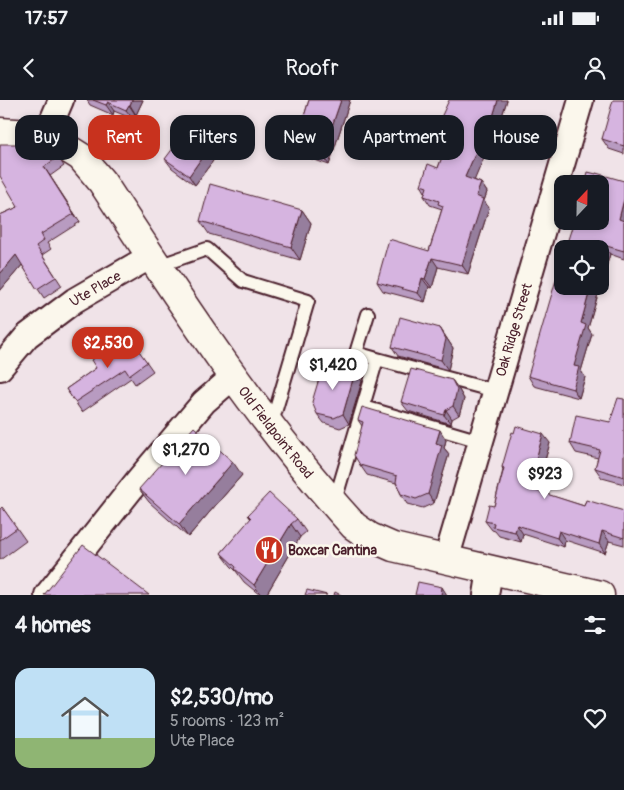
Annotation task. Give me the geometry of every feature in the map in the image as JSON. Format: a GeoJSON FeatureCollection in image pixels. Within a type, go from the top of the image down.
{"type":"FeatureCollection","features":[{"type":"Feature","properties":{"kind":"main road"},"geometry":{"type":"LineString","coordinates":[[0,132],[15,133]]}},
{"type":"Feature","properties":{"kind":"main road","name":"Old Fieldpoint Road"},"geometry":{"type":"LineString","coordinates":[[78,155],[102,182],[233,377],[334,504],[354,526],[370,537],[393,547],[446,560],[488,583],[600,595]]}},
{"type":"Feature","properties":{"kind":"street"},"geometry":{"type":"LineString","coordinates":[[55,115],[61,100]]}},
{"type":"Feature","properties":{"kind":"street","name":"Oak Ridge Street"},"geometry":{"type":"LineString","coordinates":[[446,560],[581,100]]}},
{"type":"Feature","properties":{"kind":"street","name":"Ute Place"},"geometry":{"type":"LineString","coordinates":[[0,368],[27,336],[75,300],[154,261]]}},
{"type":"Feature","properties":{"kind":"street"},"geometry":{"type":"LineString","coordinates":[[48,595],[204,402],[233,377]]}},
{"type":"Feature","properties":{"kind":"lane"},"geometry":{"type":"LineString","coordinates":[[154,261],[207,249],[243,281],[308,301],[271,426]]}},
{"type":"Feature","properties":{"kind":"lane"},"geometry":{"type":"LineString","coordinates":[[368,314],[356,353],[495,391]]}},
{"type":"Feature","properties":{"kind":"lane"},"geometry":{"type":"LineString","coordinates":[[334,504],[377,360]]}},
{"type":"Feature","properties":{"kind":"lane"},"geometry":{"type":"LineString","coordinates":[[364,407],[480,441]]}},
{"type":"Feature","properties":{"kind":"building"},"geometry":{"type":"Polygon","coordinates":[[[93,100],[132,100],[126,110],[108,102],[106,105],[93,100]]]}},
{"type":"Feature","properties":{"kind":"building"},"geometry":{"type":"Polygon","coordinates":[[[309,100],[341,100],[334,120],[334,115],[304,115],[309,100]]]}},
{"type":"Feature","properties":{"kind":"building"},"geometry":{"type":"Polygon","coordinates":[[[449,100],[498,100],[493,115],[474,115],[474,156],[465,177],[481,183],[476,196],[483,199],[462,265],[432,258],[425,279],[422,278],[418,293],[377,282],[389,239],[429,251],[443,206],[438,204],[439,201],[424,196],[427,187],[421,185],[428,164],[438,168],[441,160],[464,160],[464,115],[442,115],[449,100]]]}},
{"type":"Feature","properties":{"kind":"building"},"geometry":{"type":"Polygon","coordinates":[[[613,100],[624,100],[624,146],[602,139],[613,100]]]}},
{"type":"Feature","properties":{"kind":"building"},"geometry":{"type":"Polygon","coordinates":[[[0,144],[15,144],[15,160],[54,160],[44,167],[74,214],[41,234],[44,240],[36,246],[56,277],[37,289],[16,255],[0,274],[0,215],[18,207],[0,176],[0,144]]]}},
{"type":"Feature","properties":{"kind":"building"},"geometry":{"type":"Polygon","coordinates":[[[170,152],[170,160],[200,160],[189,176],[165,159],[170,152]]]}},
{"type":"Feature","properties":{"kind":"building"},"geometry":{"type":"Polygon","coordinates":[[[588,172],[603,175],[587,175],[588,172]]]}},
{"type":"Feature","properties":{"kind":"building"},"geometry":{"type":"Polygon","coordinates":[[[609,177],[624,181],[624,199],[619,219],[624,221],[624,251],[609,247],[609,240],[568,240],[571,230],[609,230],[609,177]]]}},
{"type":"Feature","properties":{"kind":"building"},"geometry":{"type":"Polygon","coordinates":[[[210,184],[302,210],[291,247],[200,221],[210,184]]]}},
{"type":"Feature","properties":{"kind":"building"},"geometry":{"type":"Polygon","coordinates":[[[554,287],[554,295],[589,295],[581,323],[586,325],[574,366],[579,367],[573,389],[528,376],[554,287]]]}},
{"type":"Feature","properties":{"kind":"building"},"geometry":{"type":"Polygon","coordinates":[[[400,317],[440,328],[446,339],[441,360],[392,347],[400,317]]]}},
{"type":"Feature","properties":{"kind":"building"},"geometry":{"type":"Polygon","coordinates":[[[131,340],[147,362],[129,375],[125,369],[75,402],[66,389],[96,368],[91,360],[107,349],[110,354],[131,340]]]}},
{"type":"Feature","properties":{"kind":"building"},"geometry":{"type":"Polygon","coordinates":[[[324,362],[355,372],[343,414],[334,418],[317,414],[312,402],[324,362]]]}},
{"type":"Feature","properties":{"kind":"building"},"geometry":{"type":"Polygon","coordinates":[[[411,369],[452,380],[457,390],[453,406],[446,410],[444,415],[401,402],[411,369]]]}},
{"type":"Feature","properties":{"kind":"building"},"geometry":{"type":"Polygon","coordinates":[[[618,398],[624,399],[624,477],[595,468],[600,450],[570,443],[576,415],[610,422],[618,398]]]}},
{"type":"Feature","properties":{"kind":"building"},"geometry":{"type":"Polygon","coordinates":[[[362,407],[440,430],[436,443],[442,445],[428,494],[416,499],[401,494],[396,482],[397,476],[360,465],[354,455],[363,422],[358,420],[362,407]]]}},
{"type":"Feature","properties":{"kind":"building"},"geometry":{"type":"Polygon","coordinates":[[[516,426],[543,434],[528,488],[584,506],[586,500],[624,511],[624,538],[602,531],[599,544],[559,531],[557,538],[517,525],[515,532],[493,527],[494,523],[485,521],[489,505],[494,506],[504,468],[502,467],[512,432],[514,433],[516,426]]]}},
{"type":"Feature","properties":{"kind":"building"},"geometry":{"type":"Polygon","coordinates":[[[194,427],[233,462],[179,524],[139,489],[194,427]]]}},
{"type":"Feature","properties":{"kind":"building","name":"Boxcar Cantina"},"geometry":{"type":"Polygon","coordinates":[[[269,493],[297,519],[291,524],[254,585],[235,569],[236,567],[221,553],[251,518],[248,515],[269,493]]]}},
{"type":"Feature","properties":{"kind":"building"},"geometry":{"type":"Polygon","coordinates":[[[2,507],[17,528],[0,540],[0,509],[2,507]]]}},
{"type":"Feature","properties":{"kind":"building"},"geometry":{"type":"Polygon","coordinates":[[[83,545],[149,595],[44,595],[83,545]]]}},
{"type":"Feature","properties":{"kind":"building"},"geometry":{"type":"Polygon","coordinates":[[[418,582],[442,587],[441,595],[415,595],[418,582]]]}},
{"type":"Feature","properties":{"kind":"building"},"geometry":{"type":"Polygon","coordinates":[[[307,590],[327,595],[305,595],[307,590]]]}},
{"type":"Feature","properties":{"kind":"place","name":"Boxcar Cantina"},"geometry":{"type":"Point","coordinates":[269,550]}}]}
